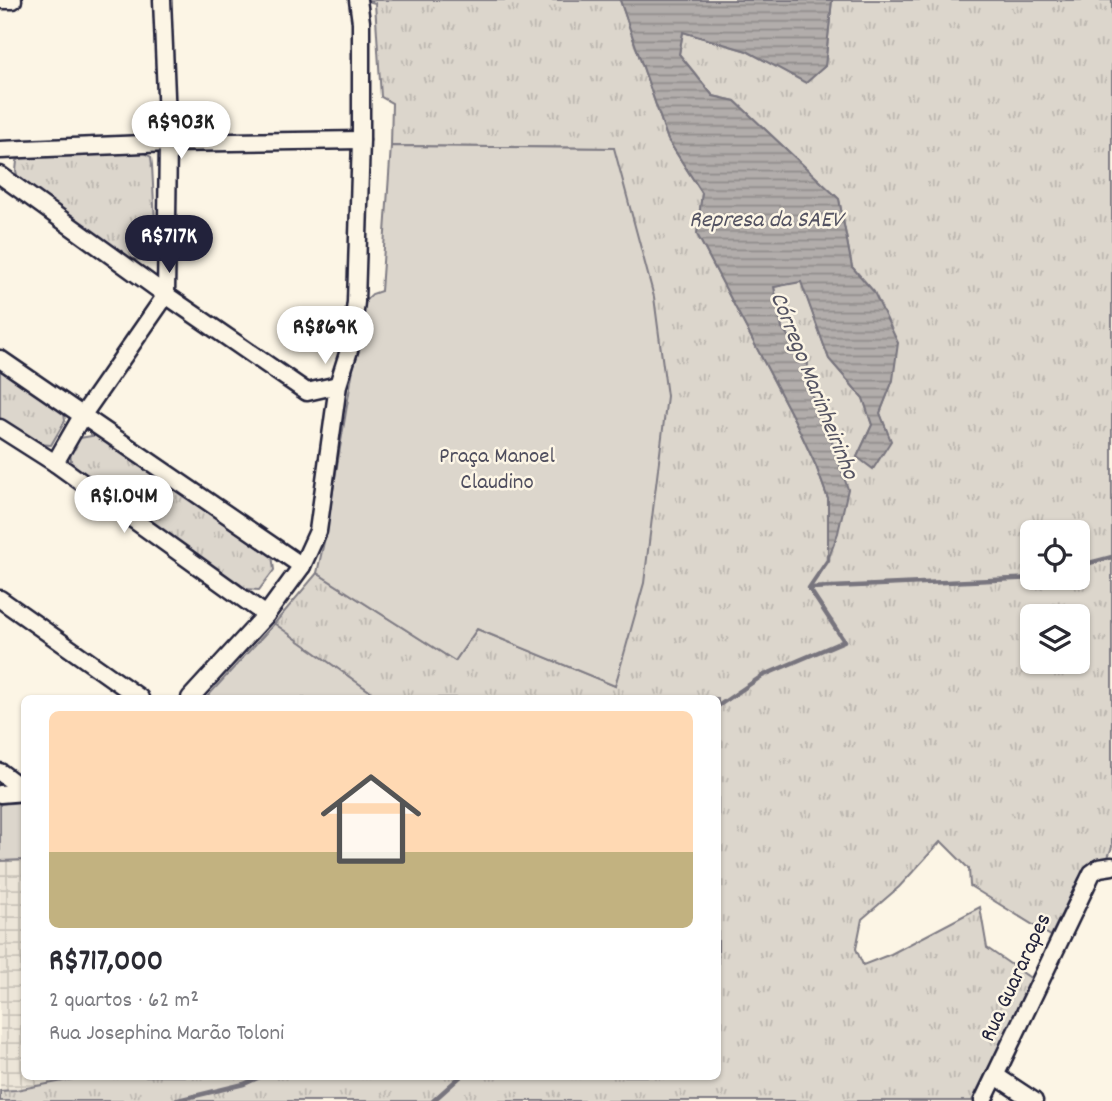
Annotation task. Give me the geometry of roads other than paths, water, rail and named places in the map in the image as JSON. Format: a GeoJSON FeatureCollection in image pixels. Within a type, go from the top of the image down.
{"type":"FeatureCollection","features":[{"type":"Feature","properties":{"kind":"street"},"geometry":{"type":"LineString","coordinates":[[0,0],[13,0]]}},
{"type":"Feature","properties":{"kind":"street"},"geometry":{"type":"LineString","coordinates":[[55,463],[82,416],[166,295],[168,143],[162,0]]}},
{"type":"Feature","properties":{"kind":"street"},"geometry":{"type":"LineString","coordinates":[[193,695],[266,615],[302,566],[318,531],[338,385],[351,344],[356,302],[361,140],[358,0]]}},
{"type":"Feature","properties":{"kind":"street"},"geometry":{"type":"LineString","coordinates":[[0,149],[361,140]]}},
{"type":"Feature","properties":{"kind":"street"},"geometry":{"type":"LineString","coordinates":[[0,175],[166,295],[307,392],[338,385]]}},
{"type":"Feature","properties":{"kind":"street"},"geometry":{"type":"LineString","coordinates":[[0,359],[302,566]]}},
{"type":"Feature","properties":{"kind":"street"},"geometry":{"type":"LineString","coordinates":[[0,428],[55,463],[266,615]]}},
{"type":"Feature","properties":{"kind":"street"},"geometry":{"type":"LineString","coordinates":[[0,599],[136,695]]}},
{"type":"Feature","properties":{"kind":"street"},"geometry":{"type":"LineString","coordinates":[[0,772],[21,789]]}},
{"type":"Feature","properties":{"kind":"street"},"geometry":{"type":"LineString","coordinates":[[0,794],[21,791]]}},
{"type":"Feature","properties":{"kind":"street","name":"Rua Guararapes"},"geometry":{"type":"LineString","coordinates":[[983,1101],[1092,873],[1099,868],[1112,866]]}},
{"type":"Feature","properties":{"kind":"street"},"geometry":{"type":"LineString","coordinates":[[996,1076],[1034,1101]]}},
{"type":"Feature","properties":{"kind":"water","name":"Represa da SAEV"},"geometry":{"type":"Polygon","coordinates":[[[620,0],[832,0],[825,66],[806,83],[747,51],[683,32],[679,54],[713,96],[735,101],[839,199],[852,267],[874,292],[898,343],[893,380],[880,413],[891,441],[873,469],[857,457],[872,425],[863,398],[829,359],[801,282],[774,287],[782,328],[808,361],[806,382],[828,430],[848,489],[838,533],[828,560],[828,499],[816,466],[697,234],[702,193],[668,140],[620,0]]]}},
{"type":"Feature","properties":{"kind":"waterway","name":"Córrego Marinheirinho"},"geometry":{"type":"LineString","coordinates":[[721,704],[762,676],[844,641],[809,588],[828,556]]}},
{"type":"Feature","properties":{"kind":"waterway"},"geometry":{"type":"LineString","coordinates":[[1090,563],[1112,557]]}},
{"type":"Feature","properties":{"kind":"waterway"},"geometry":{"type":"LineString","coordinates":[[810,588],[1020,579]]}},
{"type":"Feature","properties":{"kind":"waterway"},"geometry":{"type":"LineString","coordinates":[[174,1101],[253,1080]]}},
{"type":"Feature","properties":{"kind":"waterway","name":"Córrego Marinheirinho"},"geometry":{"type":"LineString","coordinates":[[433,1101],[457,1080]]}},
{"type":"Feature","properties":{"kind":"park label","name":"Praça Manoel Claudino"},"geometry":{"type":"Point","coordinates":[497,470]}}]}
